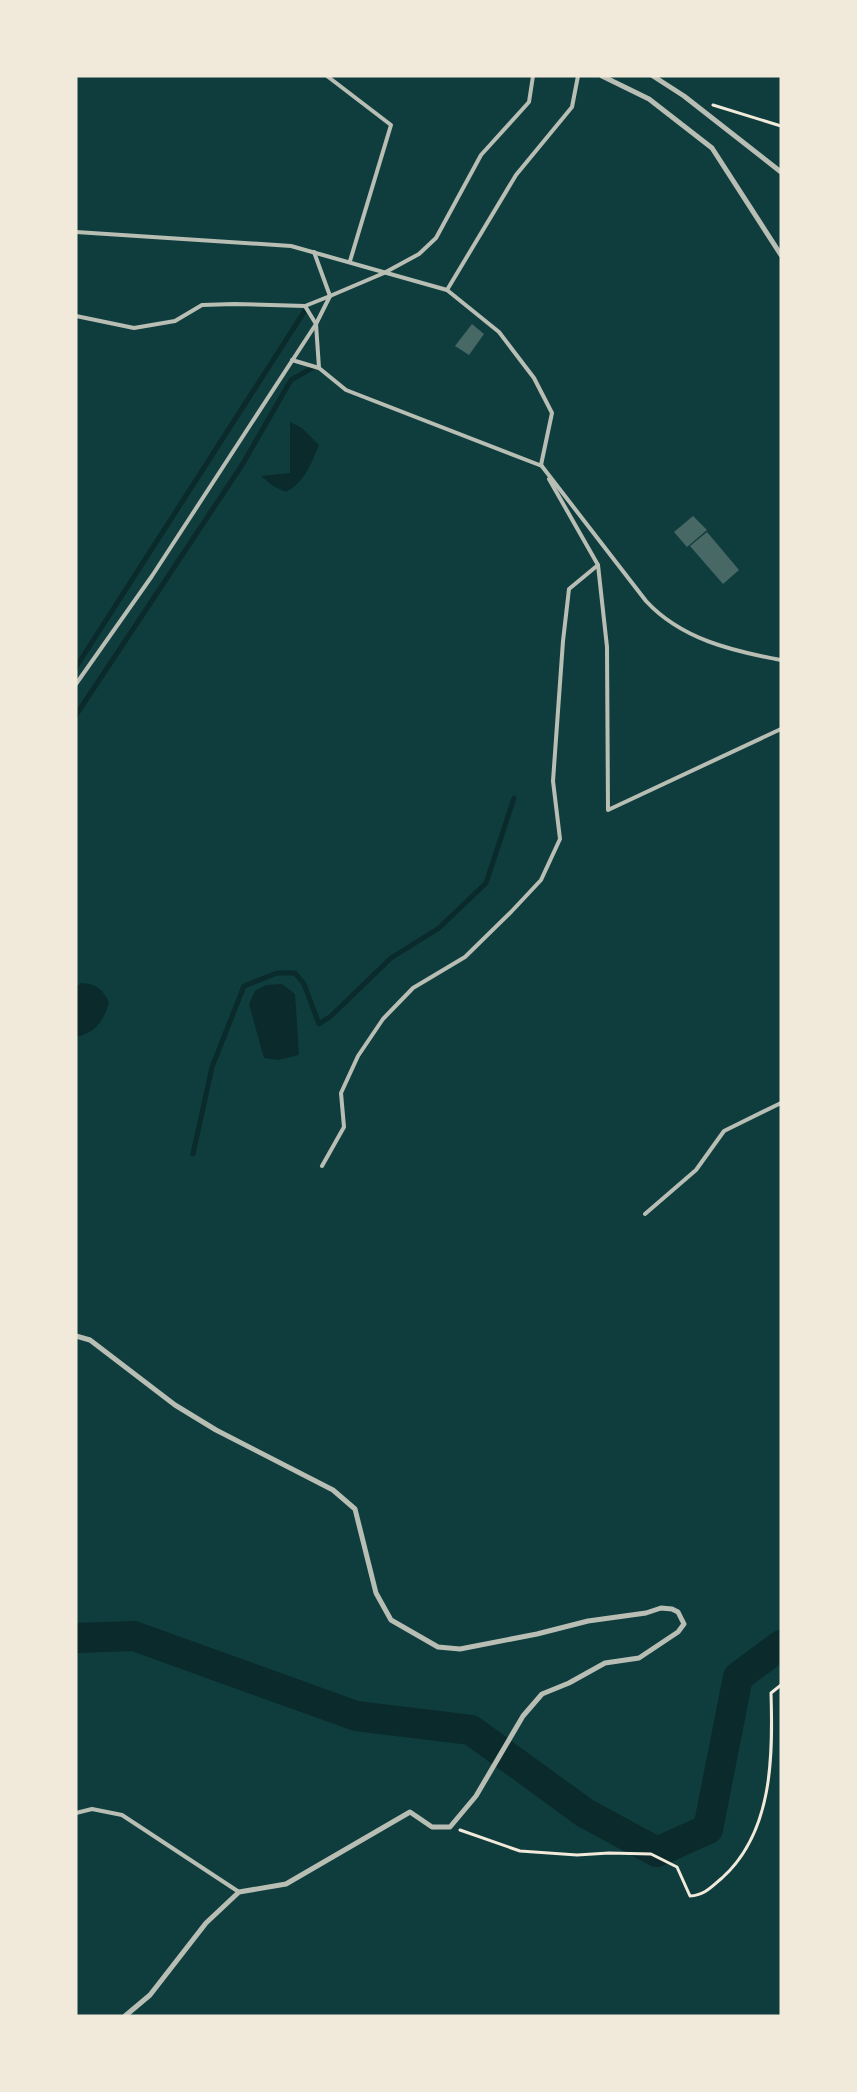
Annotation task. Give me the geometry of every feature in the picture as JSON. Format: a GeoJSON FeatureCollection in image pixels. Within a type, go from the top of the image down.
{"type":"FeatureCollection","features":[{"type":"Feature","properties":{"kind":"street"},"geometry":{"type":"LineString","coordinates":[[602,76],[649,99],[712,148],[781,255]]}},
{"type":"Feature","properties":{"kind":"street"},"geometry":{"type":"LineString","coordinates":[[653,76],[684,96],[781,172]]}},
{"type":"Feature","properties":{"kind":"street"},"geometry":{"type":"LineString","coordinates":[[76,1336],[90,1340],[175,1405],[216,1430],[333,1490],[355,1509],[376,1593],[392,1620],[438,1647],[460,1649],[537,1634],[588,1621],[646,1613],[661,1608],[672,1609],[682,1618],[684,1624],[678,1632],[639,1658],[605,1663],[542,1694],[523,1716],[476,1796],[450,1827],[432,1827],[410,1812],[286,1884],[239,1892],[206,1923],[150,1995],[125,2016]]}},
{"type":"Feature","properties":{"kind":"lane"},"geometry":{"type":"LineString","coordinates":[[327,76],[391,125],[350,262]]}},
{"type":"Feature","properties":{"kind":"lane"},"geometry":{"type":"LineString","coordinates":[[76,316],[134,328],[174,321],[202,306],[234,304],[304,306],[384,273],[420,254],[436,238],[481,156],[530,102],[533,76]]}},
{"type":"Feature","properties":{"kind":"lane"},"geometry":{"type":"LineString","coordinates":[[447,290],[516,175],[572,107],[578,76]]}},
{"type":"Feature","properties":{"kind":"lane"},"geometry":{"type":"LineString","coordinates":[[76,232],[291,246],[447,290],[499,332],[534,378],[552,413],[541,465],[598,565],[607,647],[608,810],[781,729]]}},
{"type":"Feature","properties":{"kind":"lane"},"geometry":{"type":"LineString","coordinates":[[76,684],[152,576],[316,324],[330,296],[314,252]]}},
{"type":"Feature","properties":{"kind":"lane"},"geometry":{"type":"LineString","coordinates":[[304,306],[316,324],[319,368]]}},
{"type":"Feature","properties":{"kind":"lane"},"geometry":{"type":"LineString","coordinates":[[292,360],[319,368],[346,390],[541,465],[646,601],[659,615],[694,636],[739,653],[781,660]]}},
{"type":"Feature","properties":{"kind":"lane"},"geometry":{"type":"LineString","coordinates":[[322,1166],[344,1127],[341,1093],[358,1056],[383,1019],[413,988],[465,957],[541,880],[560,839],[553,781],[562,641],[569,589],[598,565]]}},
{"type":"Feature","properties":{"kind":"lane"},"geometry":{"type":"LineString","coordinates":[[645,1214],[696,1170],[724,1131],[781,1104]]}},
{"type":"Feature","properties":{"kind":"lane"},"geometry":{"type":"LineString","coordinates":[[76,1813],[92,1809],[122,1815],[239,1892]]}},
{"type":"Feature","properties":{"kind":"path"},"geometry":{"type":"LineString","coordinates":[[710,104],[781,126]]}},
{"type":"Feature","properties":{"kind":"path"},"geometry":{"type":"LineString","coordinates":[[450,1827],[520,1851],[577,1855],[609,1853],[651,1854],[677,1867],[690,1896],[702,1895],[731,1869],[755,1831],[771,1770],[773,1744],[771,1693],[781,1685]]}},
{"type":"Feature","properties":{"kind":"water"},"geometry":{"type":"Polygon","coordinates":[[[290,422],[302,428],[319,445],[303,478],[286,492],[273,486],[261,476],[290,473],[290,422]]]}},
{"type":"Feature","properties":{"kind":"water"},"geometry":{"type":"Polygon","coordinates":[[[81,983],[98,988],[109,1002],[98,1025],[88,1033],[76,1037],[76,988],[81,983]]]}},
{"type":"Feature","properties":{"kind":"water"},"geometry":{"type":"Polygon","coordinates":[[[282,984],[295,994],[299,1055],[278,1060],[264,1058],[249,1004],[255,991],[266,985],[282,984]]]}},
{"type":"Feature","properties":{"kind":"building"},"geometry":{"type":"Polygon","coordinates":[[[472,324],[484,334],[469,355],[455,346],[472,324]]]}},
{"type":"Feature","properties":{"kind":"building"},"geometry":{"type":"Polygon","coordinates":[[[693,516],[707,530],[687,547],[674,532],[693,516]]]}},
{"type":"Feature","properties":{"kind":"building"},"geometry":{"type":"Polygon","coordinates":[[[707,532],[739,570],[723,584],[690,546],[707,532]]]}},
{"type":"Feature","properties":{"kind":"waterway"},"geometry":{"type":"LineString","coordinates":[[76,667],[304,312]]}},
{"type":"Feature","properties":{"kind":"waterway"},"geometry":{"type":"LineString","coordinates":[[76,715],[242,465],[291,380],[312,368]]}},
{"type":"Feature","properties":{"kind":"waterway"},"geometry":{"type":"LineString","coordinates":[[193,1154],[212,1067],[244,986],[277,973],[295,973],[304,984],[319,1024],[331,1016],[391,958],[439,928],[486,883],[514,798]]}},
{"type":"Feature","properties":{"kind":"waterway"},"geometry":{"type":"LineString","coordinates":[[76,1638],[134,1636],[356,1716],[471,1730],[585,1813],[657,1852],[708,1829],[738,1677],[781,1645]]}}]}
